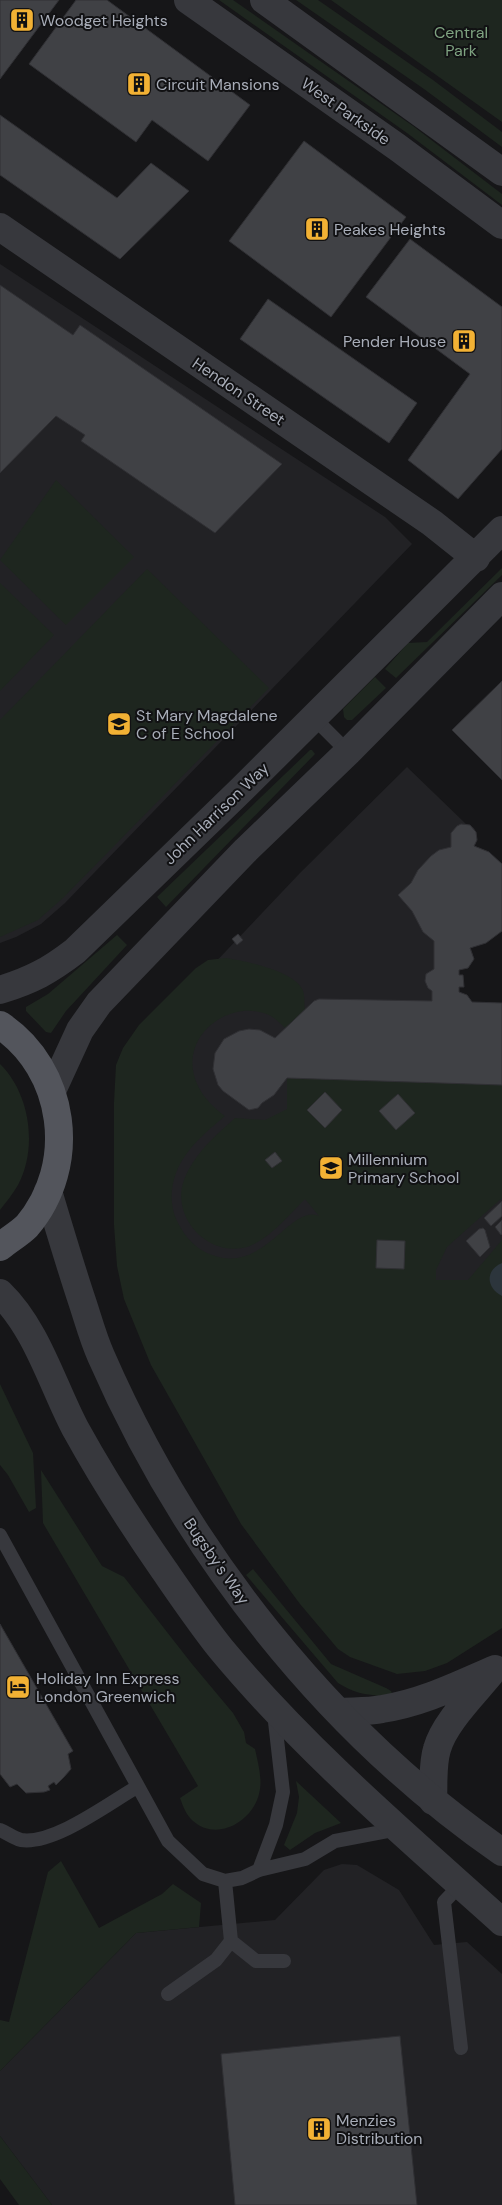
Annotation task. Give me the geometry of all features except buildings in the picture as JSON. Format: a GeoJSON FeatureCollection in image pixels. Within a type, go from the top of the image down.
{"type":"FeatureCollection","features":[{"type":"Feature","properties":{"kind":"main road"},"geometry":{"type":"LineString","coordinates":[[0,1025],[14,1035],[37,1060],[52,1091],[60,1125],[58,1158],[48,1191],[26,1226],[0,1247]]}},
{"type":"Feature","properties":{"kind":"street","name":"West Parkside"},"geometry":{"type":"LineString","coordinates":[[188,0],[397,147],[502,225]]}},
{"type":"Feature","properties":{"kind":"street"},"geometry":{"type":"LineString","coordinates":[[264,0],[502,172]]}},
{"type":"Feature","properties":{"kind":"street","name":"Hendon Street"},"geometry":{"type":"LineString","coordinates":[[0,227],[432,523],[476,558]]}},
{"type":"Feature","properties":{"kind":"street","name":"John Harrison Way"},"geometry":{"type":"LineString","coordinates":[[0,990],[29,981],[53,968],[75,950],[314,718],[502,530]]}},
{"type":"Feature","properties":{"kind":"street"},"geometry":{"type":"LineString","coordinates":[[52,1091],[80,1030],[99,1003],[246,850],[348,752],[502,596]]}},
{"type":"Feature","properties":{"kind":"street","name":"Bugsby's Way"},"geometry":{"type":"LineString","coordinates":[[48,1191],[64,1247],[100,1354],[155,1463],[192,1525],[237,1591],[291,1659],[339,1712],[433,1800],[502,1852]]}},
{"type":"Feature","properties":{"kind":"street"},"geometry":{"type":"LineString","coordinates":[[0,1293],[21,1317],[72,1421],[111,1492],[164,1571],[221,1648],[273,1708],[334,1769],[502,1922]]}},
{"type":"Feature","properties":{"kind":"street"},"geometry":{"type":"LineString","coordinates":[[339,1712],[381,1710],[406,1704],[434,1695],[498,1666]]}},
{"type":"Feature","properties":{"kind":"street"},"geometry":{"type":"LineString","coordinates":[[433,1800],[436,1752],[439,1742],[446,1729],[498,1666]]}},
{"type":"Feature","properties":{"kind":"lane"},"geometry":{"type":"LineString","coordinates":[[314,718],[348,752]]}},
{"type":"Feature","properties":{"kind":"lane"},"geometry":{"type":"LineString","coordinates":[[0,1535],[168,1841],[203,1874],[225,1881],[242,1878],[259,1870],[305,1859],[335,1841],[398,1829]]}},
{"type":"Feature","properties":{"kind":"lane"},"geometry":{"type":"LineString","coordinates":[[259,1870],[276,1825],[282,1792],[273,1708]]}},
{"type":"Feature","properties":{"kind":"lane"},"geometry":{"type":"LineString","coordinates":[[0,1830],[20,1840],[38,1840],[59,1833],[137,1787]]}},
{"type":"Feature","properties":{"kind":"lane"},"geometry":{"type":"LineString","coordinates":[[168,1994],[216,1960],[231,1941],[225,1881]]}},
{"type":"Feature","properties":{"kind":"lane"},"geometry":{"type":"LineString","coordinates":[[460,1885],[444,1902],[461,2048]]}},
{"type":"Feature","properties":{"kind":"lane"},"geometry":{"type":"LineString","coordinates":[[231,1941],[256,1961],[284,1961]]}},
{"type":"Feature","properties":{"kind":"shaded area","name":"St Mary Magdalene C of E School"},"geometry":{"type":"Polygon","coordinates":[[[0,264],[385,517],[412,544],[65,903],[41,924],[0,943],[0,264]]]}},
{"type":"Feature","properties":{"kind":"shaded area","name":"Millennium Primary School"},"geometry":{"type":"Polygon","coordinates":[[[407,767],[466,824],[474,828],[477,837],[475,846],[489,852],[502,864],[502,931],[486,943],[471,948],[474,959],[468,968],[459,970],[459,975],[463,975],[464,986],[459,987],[459,992],[467,995],[472,1002],[502,1003],[502,1563],[176,1259],[163,1153],[208,970],[300,873],[407,767]]]}},
{"type":"Feature","properties":{"kind":"shaded area"},"geometry":{"type":"Polygon","coordinates":[[[502,1263],[502,1296],[490,1284],[490,1274],[496,1266],[502,1263]]]}},
{"type":"Feature","properties":{"kind":"shaded area"},"geometry":{"type":"Polygon","coordinates":[[[342,1864],[357,1865],[399,1890],[434,1945],[467,1942],[502,1974],[502,2205],[52,2205],[0,2136],[0,2071],[136,1933],[275,1920],[324,1870],[342,1864]]]}},
{"type":"Feature","properties":{"kind":"green space"},"geometry":{"type":"Polygon","coordinates":[[[219,0],[233,0],[413,126],[502,194],[502,205],[407,133],[219,0]]]}},
{"type":"Feature","properties":{"kind":"green space"},"geometry":{"type":"Polygon","coordinates":[[[296,0],[318,0],[433,80],[502,132],[502,147],[424,89],[296,0]]]}},
{"type":"Feature","properties":{"kind":"green space","name":"Central Park"},"geometry":{"type":"Polygon","coordinates":[[[331,0],[502,0],[502,122],[331,0]]]}},
{"type":"Feature","properties":{"kind":"green space"},"geometry":{"type":"Polygon","coordinates":[[[56,480],[134,557],[66,625],[0,560],[56,480]]]}},
{"type":"Feature","properties":{"kind":"green space"},"geometry":{"type":"Polygon","coordinates":[[[502,568],[502,575],[396,678],[385,669],[408,643],[427,642],[502,568]]]}},
{"type":"Feature","properties":{"kind":"green space"},"geometry":{"type":"Polygon","coordinates":[[[147,569],[269,688],[63,898],[38,920],[0,937],[0,720],[147,569]]]}},
{"type":"Feature","properties":{"kind":"green space"},"geometry":{"type":"Polygon","coordinates":[[[0,583],[54,635],[0,691],[0,583]]]}},
{"type":"Feature","properties":{"kind":"green space"},"geometry":{"type":"Polygon","coordinates":[[[375,677],[386,688],[352,720],[347,720],[344,717],[343,709],[375,677]]]}},
{"type":"Feature","properties":{"kind":"green space"},"geometry":{"type":"Polygon","coordinates":[[[310,750],[315,754],[166,907],[157,897],[310,750]]]}},
{"type":"Feature","properties":{"kind":"green space"},"geometry":{"type":"Polygon","coordinates":[[[117,935],[127,945],[66,1011],[51,1033],[46,1032],[26,1011],[26,1007],[48,994],[117,935]]]}},
{"type":"Feature","properties":{"kind":"green space","name":"Millennium Primary School"},"geometry":{"type":"Polygon","coordinates":[[[226,958],[269,968],[291,978],[303,991],[305,1010],[285,1028],[271,1016],[257,1011],[229,1014],[216,1021],[206,1030],[198,1042],[193,1055],[193,1070],[200,1090],[214,1107],[225,1116],[191,1148],[180,1164],[172,1191],[173,1209],[183,1232],[191,1242],[212,1255],[230,1259],[247,1256],[261,1248],[297,1220],[308,1215],[319,1216],[305,1199],[279,1225],[258,1242],[235,1249],[221,1247],[208,1241],[188,1221],[183,1208],[181,1194],[184,1180],[199,1154],[235,1118],[265,1120],[287,1109],[287,1078],[502,1085],[502,1198],[447,1247],[436,1270],[436,1280],[468,1280],[502,1240],[502,1628],[447,1663],[425,1671],[397,1674],[350,1657],[338,1649],[300,1604],[241,1524],[151,1365],[124,1299],[117,1266],[114,1225],[114,1103],[116,1065],[123,1048],[139,1025],[196,968],[208,960],[226,958]]]}},
{"type":"Feature","properties":{"kind":"green space"},"geometry":{"type":"Polygon","coordinates":[[[0,1064],[10,1076],[24,1105],[29,1138],[28,1155],[18,1185],[0,1210],[0,1064]]]}},
{"type":"Feature","properties":{"kind":"green space"},"geometry":{"type":"Polygon","coordinates":[[[0,1384],[33,1453],[36,1508],[29,1512],[8,1475],[0,1465],[0,1384]]]}},
{"type":"Feature","properties":{"kind":"green space"},"geometry":{"type":"Polygon","coordinates":[[[41,1470],[102,1566],[124,1577],[233,1713],[244,1732],[246,1743],[255,1749],[260,1777],[259,1794],[249,1813],[232,1826],[212,1830],[202,1827],[188,1816],[180,1798],[198,1786],[43,1523],[41,1470]]]}},
{"type":"Feature","properties":{"kind":"green space"},"geometry":{"type":"Polygon","coordinates":[[[253,1569],[331,1664],[386,1688],[393,1695],[378,1696],[364,1694],[338,1683],[246,1575],[253,1569]]]}},
{"type":"Feature","properties":{"kind":"green space"},"geometry":{"type":"Polygon","coordinates":[[[296,1781],[341,1823],[315,1833],[290,1850],[284,1845],[297,1813],[299,1797],[296,1781]]]}},
{"type":"Feature","properties":{"kind":"green space"},"geometry":{"type":"Polygon","coordinates":[[[61,1861],[99,1928],[162,1894],[173,1884],[201,1903],[199,1927],[136,1933],[0,2071],[0,2020],[9,2022],[48,1872],[61,1861]]]}},
{"type":"Feature","properties":{"kind":"green space"},"geometry":{"type":"Polygon","coordinates":[[[0,2136],[52,2205],[19,2205],[0,2179],[0,2136]]]}},
{"type":"Feature","properties":{"kind":"place","name":"Woodget Heights"},"geometry":{"type":"Point","coordinates":[22,20]}},
{"type":"Feature","properties":{"kind":"place","name":"Circuit Mansions"},"geometry":{"type":"Point","coordinates":[139,84]}},
{"type":"Feature","properties":{"kind":"place","name":"Peakes Heights"},"geometry":{"type":"Point","coordinates":[317,229]}},
{"type":"Feature","properties":{"kind":"place","name":"Pender House"},"geometry":{"type":"Point","coordinates":[464,341]}},
{"type":"Feature","properties":{"kind":"place","name":"St Mary Magdalene C of E School"},"geometry":{"type":"Point","coordinates":[119,724]}},
{"type":"Feature","properties":{"kind":"place","name":"Millennium Primary School"},"geometry":{"type":"Point","coordinates":[331,1168]}},
{"type":"Feature","properties":{"kind":"place","name":"Holiday Inn Express London Greenwich"},"geometry":{"type":"Point","coordinates":[18,1687]}},
{"type":"Feature","properties":{"kind":"place","name":"Menzies Distribution"},"geometry":{"type":"Point","coordinates":[319,2129]}}]}
